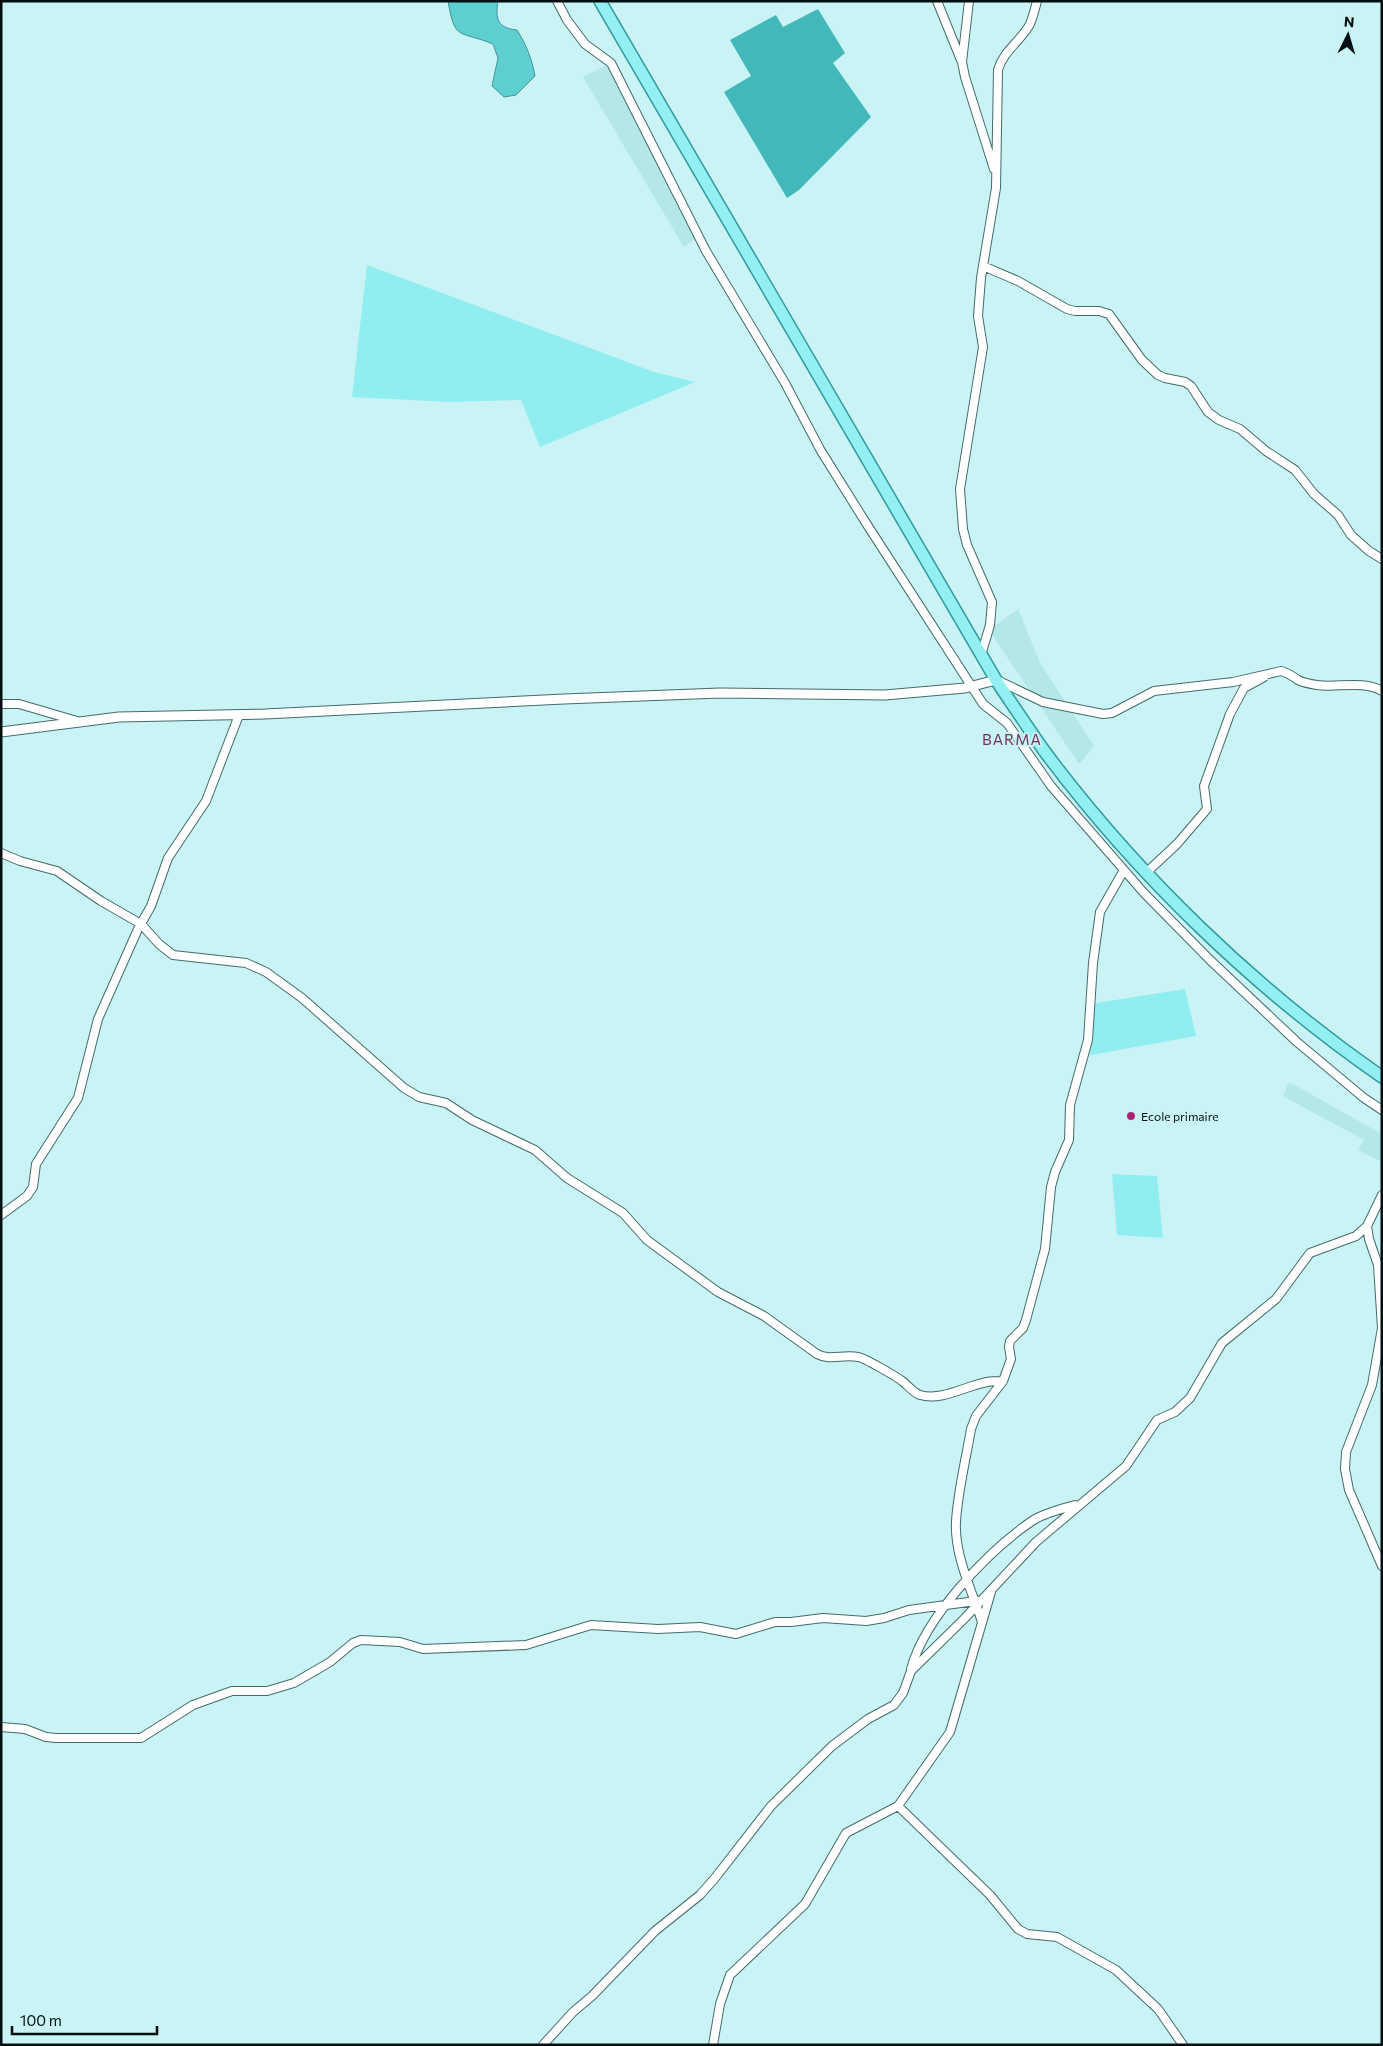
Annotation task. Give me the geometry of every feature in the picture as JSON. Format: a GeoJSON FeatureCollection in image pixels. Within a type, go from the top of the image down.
{"type":"FeatureCollection","features":[{"type":"Feature","properties":{"kind":"main road"},"geometry":{"type":"LineString","coordinates":[[600,1],[996,680],[1045,752],[1090,807],[1178,904],[1257,980],[1346,1052],[1382,1077]]}},
{"type":"Feature","properties":{"kind":"street"},"geometry":{"type":"LineString","coordinates":[[557,1],[567,20],[585,44],[611,63],[706,251],[785,383],[822,451],[983,704],[1007,723],[1051,786],[1124,870],[1210,960],[1297,1042],[1364,1098],[1382,1110]]}},
{"type":"Feature","properties":{"kind":"street"},"geometry":{"type":"LineString","coordinates":[[937,1],[962,62],[965,78],[996,174]]}},
{"type":"Feature","properties":{"kind":"street"},"geometry":{"type":"LineString","coordinates":[[962,62],[969,1]]}},
{"type":"Feature","properties":{"kind":"street"},"geometry":{"type":"LineString","coordinates":[[982,655],[990,625],[992,602],[967,545],[963,529],[960,488],[983,347],[978,316],[983,266],[996,188],[998,70],[1001,59],[1017,42],[1029,25],[1037,1]]}},
{"type":"Feature","properties":{"kind":"street"},"geometry":{"type":"LineString","coordinates":[[983,266],[1025,284],[1066,309],[1100,311],[1109,314],[1142,360],[1158,375],[1185,382],[1191,386],[1208,412],[1219,420],[1240,429],[1266,451],[1295,470],[1314,494],[1338,515],[1351,535],[1369,551],[1382,558]]}},
{"type":"Feature","properties":{"kind":"street"},"geometry":{"type":"LineString","coordinates":[[1,732],[119,717],[239,715],[720,693],[885,695],[970,686],[996,680],[1043,702],[1103,714],[1112,713],[1154,691],[1233,682],[1281,671],[1288,672],[1305,683],[1331,687],[1348,685],[1372,687],[1382,692]]}},
{"type":"Feature","properties":{"kind":"street"},"geometry":{"type":"LineString","coordinates":[[1147,872],[1177,844],[1207,809],[1204,786],[1230,714],[1244,688],[1268,674]]}},
{"type":"Feature","properties":{"kind":"street"},"geometry":{"type":"LineString","coordinates":[[1,704],[19,704],[77,721]]}},
{"type":"Feature","properties":{"kind":"street"},"geometry":{"type":"LineString","coordinates":[[1,1215],[27,1196],[33,1187],[36,1164],[78,1098],[98,1019],[151,906],[168,858],[206,801],[239,715]]}},
{"type":"Feature","properties":{"kind":"street"},"geometry":{"type":"LineString","coordinates":[[1,853],[20,861],[57,871],[101,901],[141,924],[159,944],[173,955],[246,963],[266,972],[302,998],[404,1088],[419,1096],[446,1103],[472,1120],[535,1150],[567,1178],[623,1213],[647,1240],[710,1286],[764,1316],[817,1354],[825,1358],[858,1356],[900,1379],[912,1391],[920,1395],[933,1396],[959,1391],[987,1382],[1002,1381]]}},
{"type":"Feature","properties":{"kind":"street"},"geometry":{"type":"LineString","coordinates":[[982,1622],[978,1602],[968,1580],[959,1548],[956,1522],[970,1438],[976,1416],[1002,1381],[1011,1359],[1008,1347],[1010,1341],[1023,1328],[1046,1249],[1053,1179],[1069,1140],[1070,1105],[1088,1040],[1093,963],[1100,912],[1124,870]]}},
{"type":"Feature","properties":{"kind":"street"},"geometry":{"type":"LineString","coordinates":[[911,1671],[992,1590],[1036,1542],[1081,1502],[1126,1466],[1157,1420],[1175,1412],[1190,1398],[1222,1343],[1276,1299],[1310,1253],[1356,1236],[1367,1226],[1382,1195]]}},
{"type":"Feature","properties":{"kind":"street"},"geometry":{"type":"LineString","coordinates":[[1367,1226],[1369,1239],[1378,1265],[1382,1328],[1372,1386],[1346,1452],[1345,1469],[1349,1490],[1382,1566]]}},
{"type":"Feature","properties":{"kind":"street"},"geometry":{"type":"LineString","coordinates":[[543,2045],[573,2012],[592,1996],[655,1931],[700,1894],[715,1878],[771,1806],[832,1746],[868,1719],[894,1705],[903,1693],[915,1654],[946,1604],[982,1561],[1034,1520],[1081,1502]]}},
{"type":"Feature","properties":{"kind":"street"},"geometry":{"type":"LineString","coordinates":[[713,2045],[720,2004],[730,1975],[805,1904],[846,1833],[898,1806],[950,1732],[992,1590]]}},
{"type":"Feature","properties":{"kind":"street"},"geometry":{"type":"LineString","coordinates":[[1,1727],[25,1729],[46,1737],[56,1738],[141,1738],[193,1705],[232,1691],[267,1691],[294,1683],[330,1662],[353,1643],[361,1640],[400,1642],[423,1649],[526,1645],[591,1625],[658,1629],[700,1627],[736,1634],[775,1622],[823,1618],[866,1621],[884,1618],[908,1610],[946,1604],[978,1602]]}},
{"type":"Feature","properties":{"kind":"street"},"geometry":{"type":"LineString","coordinates":[[898,1806],[990,1896],[1018,1929],[1027,1934],[1057,1937],[1116,1970],[1158,2009],[1183,2045]]}},
{"type":"Feature","properties":{"kind":"shaded area"},"geometry":{"type":"Polygon","coordinates":[[[448,1],[498,1],[497,13],[499,22],[506,27],[517,30],[528,52],[535,76],[516,95],[504,97],[492,86],[498,58],[493,44],[460,33],[453,23],[448,1]]]}},
{"type":"Feature","properties":{"kind":"shaded area"},"geometry":{"type":"Polygon","coordinates":[[[818,9],[845,53],[833,63],[871,117],[799,190],[787,198],[724,92],[751,76],[730,40],[776,15],[783,27],[818,9]]]}},
{"type":"Feature","properties":{"kind":"shaded area"},"geometry":{"type":"Polygon","coordinates":[[[611,63],[698,237],[684,247],[583,77],[611,63]]]}},
{"type":"Feature","properties":{"kind":"shaded area"},"geometry":{"type":"Polygon","coordinates":[[[367,265],[654,372],[695,382],[540,447],[521,400],[450,402],[352,397],[367,265]]]}},
{"type":"Feature","properties":{"kind":"shaded area"},"geometry":{"type":"Polygon","coordinates":[[[1018,609],[1040,663],[1094,746],[1079,764],[989,630],[1018,609]]]}},
{"type":"Feature","properties":{"kind":"shaded area"},"geometry":{"type":"Polygon","coordinates":[[[1185,989],[1196,1036],[1091,1055],[1088,1040],[1090,1004],[1185,989]]]}},
{"type":"Feature","properties":{"kind":"shaded area"},"geometry":{"type":"Polygon","coordinates":[[[1289,1082],[1382,1134],[1382,1162],[1358,1150],[1364,1140],[1283,1096],[1289,1082]]]}},
{"type":"Feature","properties":{"kind":"shaded area"},"geometry":{"type":"Polygon","coordinates":[[[1112,1174],[1157,1176],[1163,1238],[1117,1235],[1112,1174]]]}},
{"type":"Feature","properties":{"kind":"place","name":"Ecole primaire"},"geometry":{"type":"Point","coordinates":[1131,1116]}},
{"type":"Feature","properties":{"kind":"district","name":"BARMA"},"geometry":{"type":"Point","coordinates":[1012,739]}}]}
